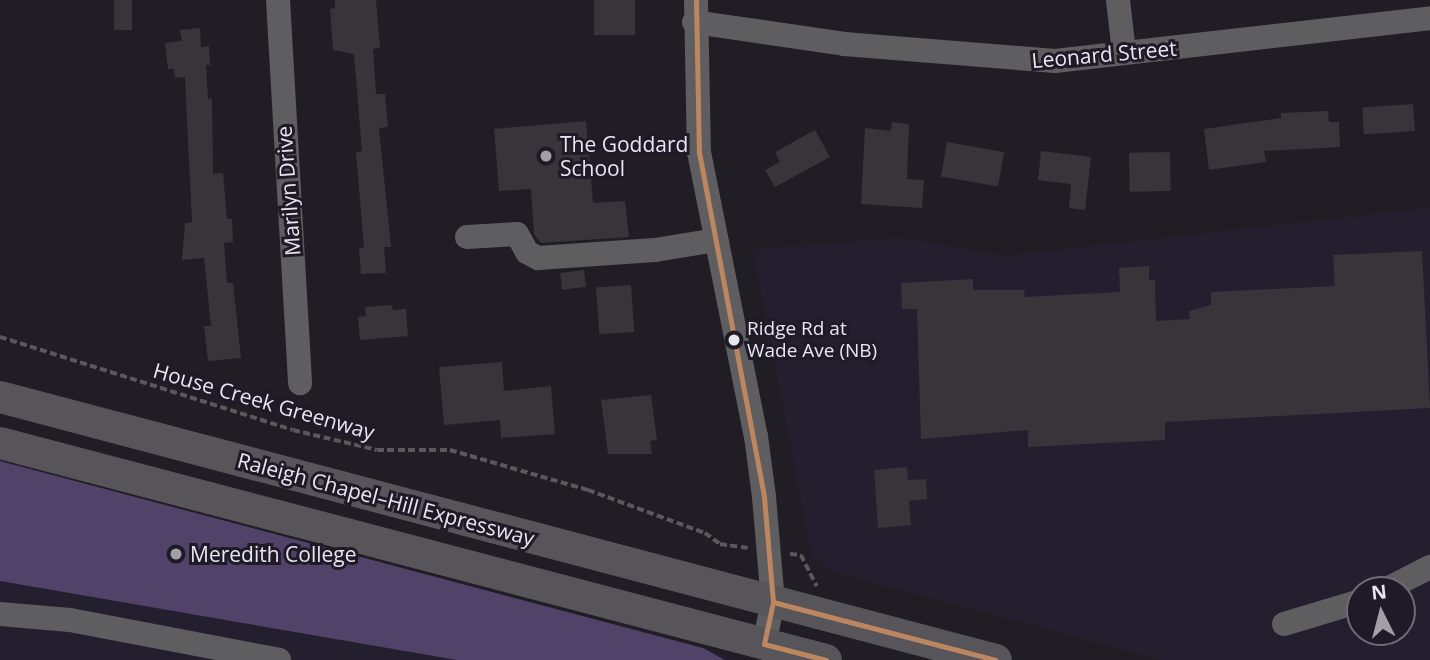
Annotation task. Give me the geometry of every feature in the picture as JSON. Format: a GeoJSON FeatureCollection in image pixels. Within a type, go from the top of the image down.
{"type":"FeatureCollection","features":[{"type":"Feature","properties":{"kind":"main road","name":"Raleigh Chapel–Hill Expressway"},"geometry":{"type":"LineString","coordinates":[[0,397],[996,660]]}},
{"type":"Feature","properties":{"kind":"main road","name":"Raleigh Chapel–Hill Expressway"},"geometry":{"type":"LineString","coordinates":[[0,443],[826,660]]}},
{"type":"Feature","properties":{"kind":"street","name":"Marilyn Drive"},"geometry":{"type":"LineString","coordinates":[[278,0],[300,383]]}},
{"type":"Feature","properties":{"kind":"street"},"geometry":{"type":"LineString","coordinates":[[1118,0],[1124,54]]}},
{"type":"Feature","properties":{"kind":"street"},"geometry":{"type":"LineString","coordinates":[[695,11],[699,146],[756,436],[773,602],[764,644]]}},
{"type":"Feature","properties":{"kind":"street","name":"Leonard Street"},"geometry":{"type":"LineString","coordinates":[[695,11],[844,44],[1018,61],[1124,54],[1430,18]]}},
{"type":"Feature","properties":{"kind":"street"},"geometry":{"type":"LineString","coordinates":[[467,237],[517,234],[527,253],[538,258],[655,250],[716,240]]}},
{"type":"Feature","properties":{"kind":"street"},"geometry":{"type":"LineString","coordinates":[[1412,576],[1430,567]]}},
{"type":"Feature","properties":{"kind":"street"},"geometry":{"type":"LineString","coordinates":[[1284,624],[1346,605]]}},
{"type":"Feature","properties":{"kind":"street"},"geometry":{"type":"LineString","coordinates":[[0,614],[70,620],[279,660]]}},
{"type":"Feature","properties":{"kind":"path","name":"House Creek Greenway"},"geometry":{"type":"LineString","coordinates":[[0,337],[293,430],[377,450],[450,450],[625,503],[705,533],[720,544]]}},
{"type":"Feature","properties":{"kind":"path"},"geometry":{"type":"LineString","coordinates":[[801,555],[806,571],[818,580]]}},
{"type":"Feature","properties":{"kind":"shaded area"},"geometry":{"type":"Polygon","coordinates":[[[1430,208],[1430,660],[1162,660],[834,572],[812,557],[753,250],[900,238],[1008,256],[1430,208]]]}},
{"type":"Feature","properties":{"kind":"shaded area","name":"Meredith College"},"geometry":{"type":"Polygon","coordinates":[[[0,461],[703,648],[738,660],[0,660],[0,461]]]}},
{"type":"Feature","properties":{"kind":"shaded area","name":"Meredith College"},"geometry":{"type":"Polygon","coordinates":[[[0,461],[703,648],[725,660],[457,660],[0,581],[0,461]]]}},
{"type":"Feature","properties":{"kind":"building"},"geometry":{"type":"Polygon","coordinates":[[[114,0],[132,0],[132,30],[114,30],[114,0]]]}},
{"type":"Feature","properties":{"kind":"building"},"geometry":{"type":"Polygon","coordinates":[[[335,0],[376,0],[380,48],[373,49],[376,94],[385,94],[388,127],[379,128],[391,247],[384,247],[386,273],[361,274],[359,248],[364,248],[356,152],[362,151],[354,54],[333,50],[330,9],[335,8],[335,0]]]}},
{"type":"Feature","properties":{"kind":"building"},"geometry":{"type":"Polygon","coordinates":[[[594,0],[635,0],[635,35],[594,35],[594,0]]]}},
{"type":"Feature","properties":{"kind":"building"},"geometry":{"type":"Polygon","coordinates":[[[200,28],[201,47],[209,46],[210,65],[206,65],[208,99],[212,98],[213,174],[223,173],[227,219],[232,219],[233,242],[224,243],[227,283],[233,283],[241,358],[208,361],[204,326],[211,326],[204,258],[182,260],[185,223],[192,222],[185,77],[175,78],[174,69],[168,69],[165,43],[182,41],[180,30],[200,28]]]}},
{"type":"Feature","properties":{"kind":"building"},"geometry":{"type":"Polygon","coordinates":[[[1413,104],[1415,131],[1364,134],[1362,108],[1413,104]]]}},
{"type":"Feature","properties":{"kind":"building"},"geometry":{"type":"Polygon","coordinates":[[[1328,111],[1329,122],[1339,122],[1340,147],[1264,151],[1266,162],[1209,170],[1204,129],[1281,118],[1281,113],[1328,111]]]}},
{"type":"Feature","properties":{"kind":"building"},"geometry":{"type":"Polygon","coordinates":[[[586,121],[593,203],[625,201],[629,237],[541,243],[534,234],[531,189],[499,191],[494,129],[586,121]]]}},
{"type":"Feature","properties":{"kind":"building"},"geometry":{"type":"Polygon","coordinates":[[[892,122],[909,124],[907,179],[924,180],[922,208],[861,204],[865,128],[891,131],[892,122]]]}},
{"type":"Feature","properties":{"kind":"building"},"geometry":{"type":"Polygon","coordinates":[[[815,130],[830,157],[775,187],[765,170],[780,162],[775,152],[815,130]]]}},
{"type":"Feature","properties":{"kind":"building"},"geometry":{"type":"Polygon","coordinates":[[[947,142],[1004,152],[998,187],[941,176],[947,142]]]}},
{"type":"Feature","properties":{"kind":"building"},"geometry":{"type":"Polygon","coordinates":[[[1041,151],[1091,157],[1085,210],[1069,208],[1071,184],[1038,180],[1041,151]]]}},
{"type":"Feature","properties":{"kind":"building"},"geometry":{"type":"Polygon","coordinates":[[[1170,152],[1171,191],[1130,192],[1129,153],[1170,152]]]}},
{"type":"Feature","properties":{"kind":"building"},"geometry":{"type":"Polygon","coordinates":[[[1422,251],[1430,408],[1165,422],[1165,440],[1028,447],[1028,430],[921,439],[917,309],[902,309],[901,283],[973,279],[973,290],[1024,290],[1025,297],[1120,292],[1119,268],[1149,266],[1149,280],[1155,280],[1156,321],[1190,319],[1189,311],[1211,305],[1211,292],[1335,286],[1333,255],[1422,251]]]}},
{"type":"Feature","properties":{"kind":"building"},"geometry":{"type":"Polygon","coordinates":[[[584,270],[586,287],[562,290],[560,273],[584,270]]]}},
{"type":"Feature","properties":{"kind":"building"},"geometry":{"type":"Polygon","coordinates":[[[631,285],[634,332],[599,334],[596,287],[631,285]]]}},
{"type":"Feature","properties":{"kind":"building"},"geometry":{"type":"Polygon","coordinates":[[[392,305],[393,310],[406,309],[408,336],[360,340],[358,317],[366,316],[365,307],[392,305]]]}},
{"type":"Feature","properties":{"kind":"building"},"geometry":{"type":"Polygon","coordinates":[[[502,362],[504,391],[551,386],[555,434],[501,438],[500,420],[444,425],[439,367],[502,362]]]}},
{"type":"Feature","properties":{"kind":"building"},"geometry":{"type":"Polygon","coordinates":[[[651,395],[657,440],[650,441],[652,454],[608,454],[601,400],[651,395]]]}},
{"type":"Feature","properties":{"kind":"building"},"geometry":{"type":"Polygon","coordinates":[[[907,467],[908,480],[926,479],[927,499],[909,501],[911,525],[878,528],[874,470],[907,467]]]}},
{"type":"Feature","properties":{"kind":"transit line"},"geometry":{"type":"LineString","coordinates":[[696,0],[699,152],[764,497],[773,602],[764,644],[826,660]]}},
{"type":"Feature","properties":{"kind":"transit line"},"geometry":{"type":"LineString","coordinates":[[773,602],[996,660]]}},
{"type":"Feature","properties":{"kind":"place","name":"The Goddard School"},"geometry":{"type":"Point","coordinates":[546,156]}},
{"type":"Feature","properties":{"kind":"place","name":"Ridge Rd at Wade Ave (NB)"},"geometry":{"type":"Point","coordinates":[734,340]}},
{"type":"Feature","properties":{"kind":"place","name":"Meredith College"},"geometry":{"type":"Point","coordinates":[176,554]}}]}
